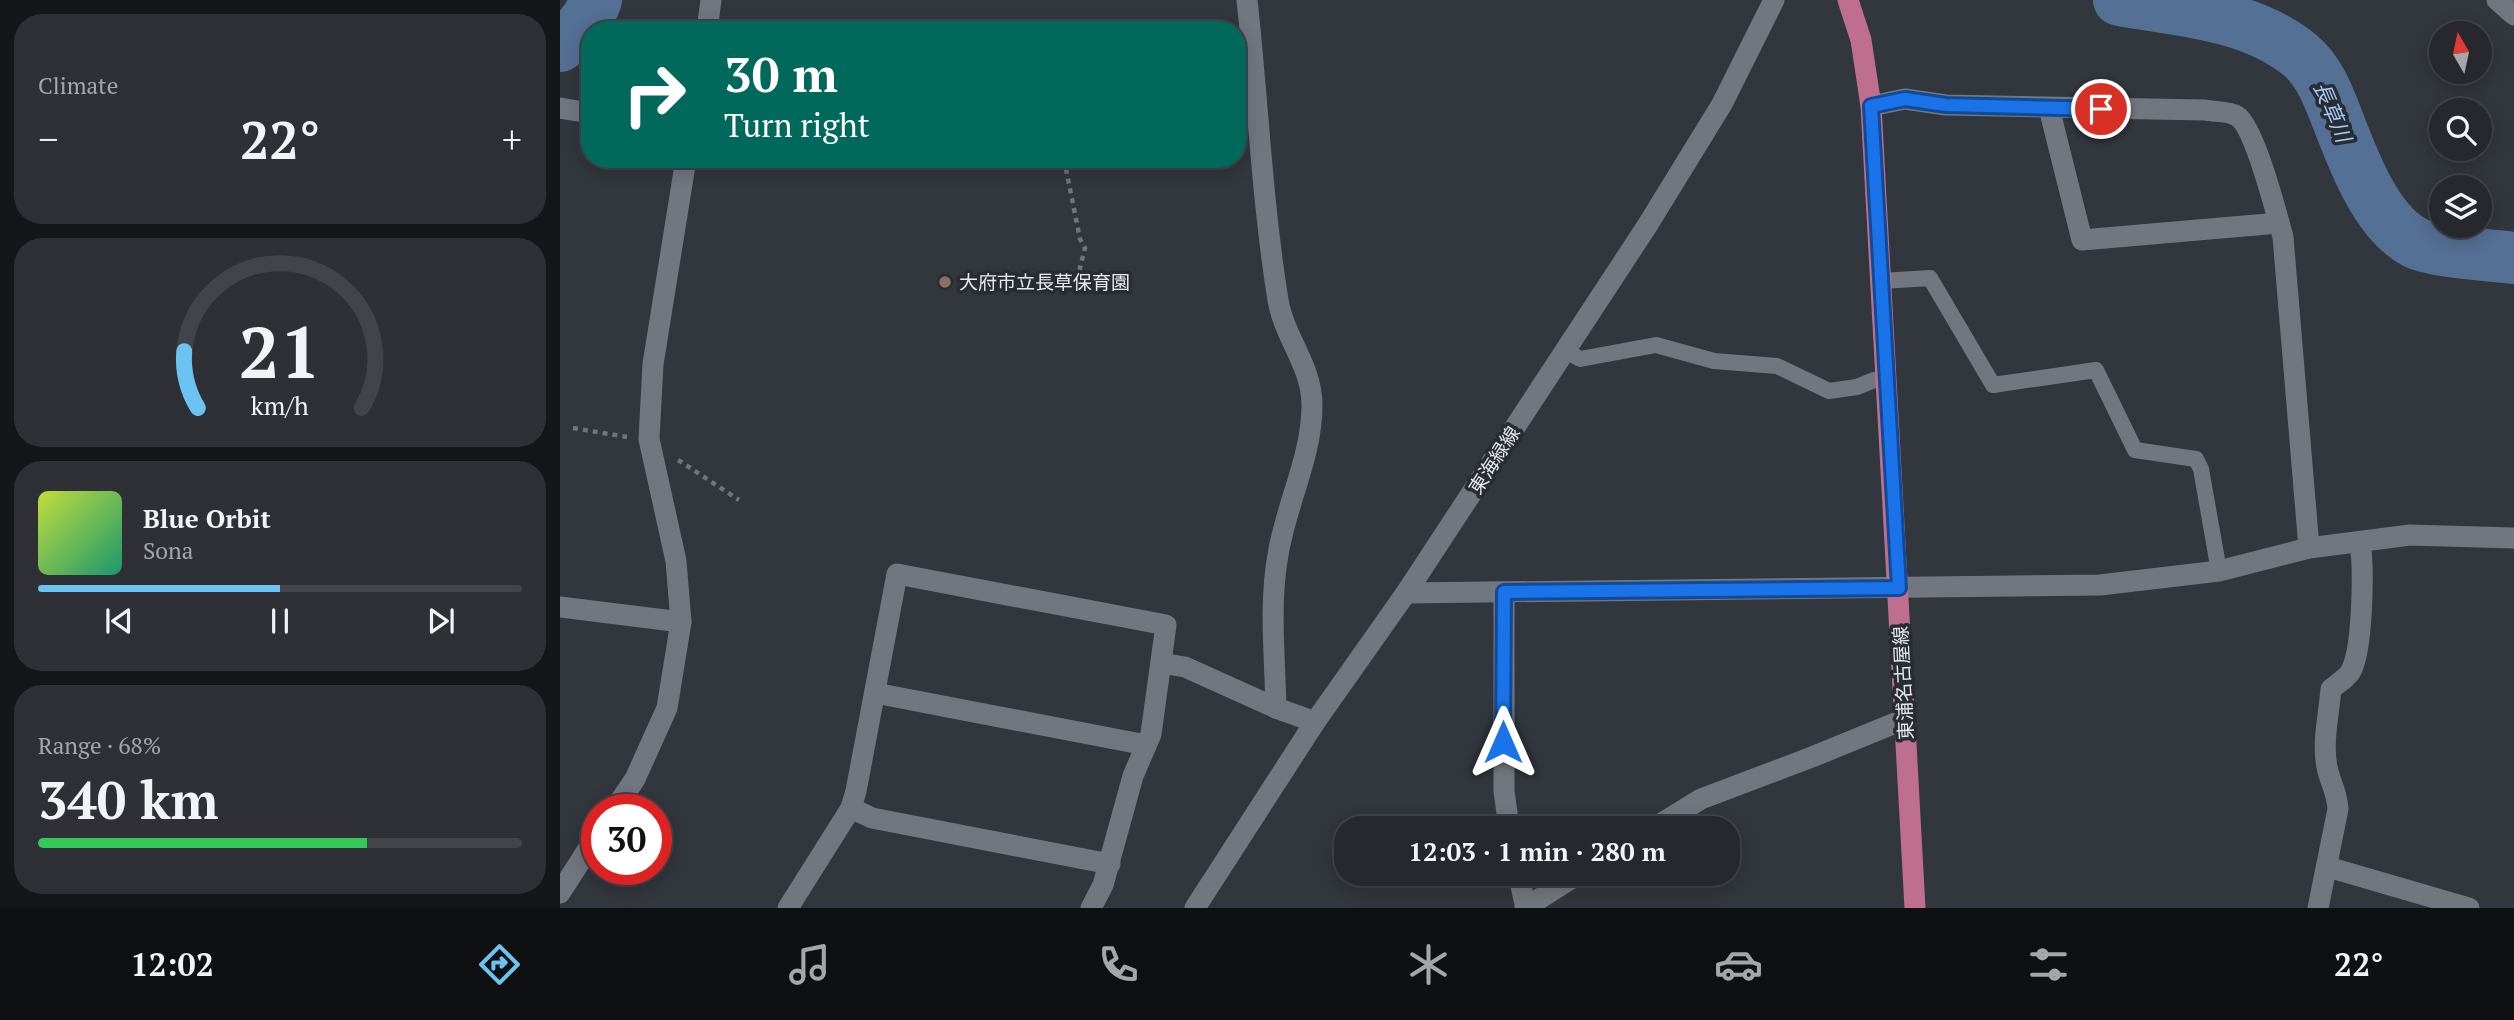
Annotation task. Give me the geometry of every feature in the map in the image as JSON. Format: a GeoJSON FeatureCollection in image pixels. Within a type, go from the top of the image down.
{"type":"FeatureCollection","features":[{"type":"Feature","properties":{"kind":"main road","name":"東浦名古屋線"},"geometry":{"type":"LineString","coordinates":[[1848,0],[1861,40],[1871,106],[1915,908]]}},
{"type":"Feature","properties":{"kind":"street"},"geometry":{"type":"LineString","coordinates":[[708,21],[711,0]]}},
{"type":"Feature","properties":{"kind":"street"},"geometry":{"type":"LineString","coordinates":[[1247,0],[1247,98],[1278,304],[1309,378],[1312,406],[1303,470],[1285,521],[1276,566],[1276,708]]}},
{"type":"Feature","properties":{"kind":"street","name":"東海緑線"},"geometry":{"type":"LineString","coordinates":[[1195,908],[1315,722],[1406,593],[1647,226],[1722,104],[1774,0]]}},
{"type":"Feature","properties":{"kind":"street"},"geometry":{"type":"LineString","coordinates":[[2497,0],[2514,15]]}},
{"type":"Feature","properties":{"kind":"street"},"geometry":{"type":"LineString","coordinates":[[1871,106],[1905,99],[1946,105],[2205,110],[2236,114],[2246,124],[2283,237],[2309,548]]}},
{"type":"Feature","properties":{"kind":"street"},"geometry":{"type":"LineString","coordinates":[[560,108],[581,112]]}},
{"type":"Feature","properties":{"kind":"street"},"geometry":{"type":"LineString","coordinates":[[2049,108],[2082,240],[2279,223]]}},
{"type":"Feature","properties":{"kind":"street"},"geometry":{"type":"LineString","coordinates":[[625,794],[635,779],[667,708],[681,622],[676,561],[651,446],[653,364],[685,168]]}},
{"type":"Feature","properties":{"kind":"street"},"geometry":{"type":"LineString","coordinates":[[1406,593],[2100,585],[2219,572],[2309,548],[2410,535],[2514,538]]}},
{"type":"Feature","properties":{"kind":"street"},"geometry":{"type":"LineString","coordinates":[[2318,908],[2338,809],[2337,793],[2327,768],[2326,755],[2331,689],[2350,673],[2357,651],[2364,565],[2360,542]]}},
{"type":"Feature","properties":{"kind":"street"},"geometry":{"type":"LineString","coordinates":[[788,908],[850,808],[856,791],[897,574],[1166,625],[1151,734],[1133,776],[1103,886],[1091,908]]}},
{"type":"Feature","properties":{"kind":"street"},"geometry":{"type":"LineString","coordinates":[[1504,592],[1504,792],[1507,816]]}},
{"type":"Feature","properties":{"kind":"street"},"geometry":{"type":"LineString","coordinates":[[560,607],[681,622]]}},
{"type":"Feature","properties":{"kind":"street"},"geometry":{"type":"LineString","coordinates":[[1161,663],[1185,667],[1276,708],[1315,722]]}},
{"type":"Feature","properties":{"kind":"street"},"geometry":{"type":"LineString","coordinates":[[874,693],[1146,745]]}},
{"type":"Feature","properties":{"kind":"street"},"geometry":{"type":"LineString","coordinates":[[1674,816],[1702,799],[1905,719]]}},
{"type":"Feature","properties":{"kind":"street"},"geometry":{"type":"LineString","coordinates":[[850,808],[872,818],[1110,864]]}},
{"type":"Feature","properties":{"kind":"street"},"geometry":{"type":"LineString","coordinates":[[560,893],[581,860]]}},
{"type":"Feature","properties":{"kind":"street"},"geometry":{"type":"LineString","coordinates":[[2328,867],[2469,908]]}},
{"type":"Feature","properties":{"kind":"street"},"geometry":{"type":"LineString","coordinates":[[1521,886],[1526,908],[1560,886]]}},
{"type":"Feature","properties":{"kind":"lane"},"geometry":{"type":"LineString","coordinates":[[1881,281],[1930,278],[1993,385],[2096,370],[2134,450],[2196,458],[2201,469],[2219,572]]}},
{"type":"Feature","properties":{"kind":"lane"},"geometry":{"type":"LineString","coordinates":[[1565,351],[1580,359],[1656,345],[1714,362],[1777,366],[1829,391],[1857,387],[1874,380],[1887,380]]}},
{"type":"Feature","properties":{"kind":"path"},"geometry":{"type":"LineString","coordinates":[[1066,168],[1080,239],[1085,248],[1075,288]]}},
{"type":"Feature","properties":{"kind":"path"},"geometry":{"type":"LineString","coordinates":[[573,428],[651,446],[739,500]]}},
{"type":"Feature","properties":{"kind":"waterway","name":"長草川"},"geometry":{"type":"LineString","coordinates":[[585,21],[596,0]]}},
{"type":"Feature","properties":{"kind":"waterway","name":"長草川"},"geometry":{"type":"LineString","coordinates":[[2119,0],[2214,16],[2237,22],[2280,41],[2307,61],[2318,76],[2366,187],[2376,204],[2400,232],[2414,242],[2434,248],[2514,258]]}},
{"type":"Feature","properties":{"kind":"waterway","name":"長草川"},"geometry":{"type":"LineString","coordinates":[[560,46],[581,26]]}},
{"type":"Feature","properties":{"kind":"place","name":"大府市立長草保育園"},"geometry":{"type":"Point","coordinates":[945,282]}},
{"type":"Feature","properties":{"kind":"route"},"geometry":{"type":"LineString","coordinates":[[1503,742],[1504,592],[1899,588],[1871,106],[1905,99],[1946,105],[2101,109]]}}]}
